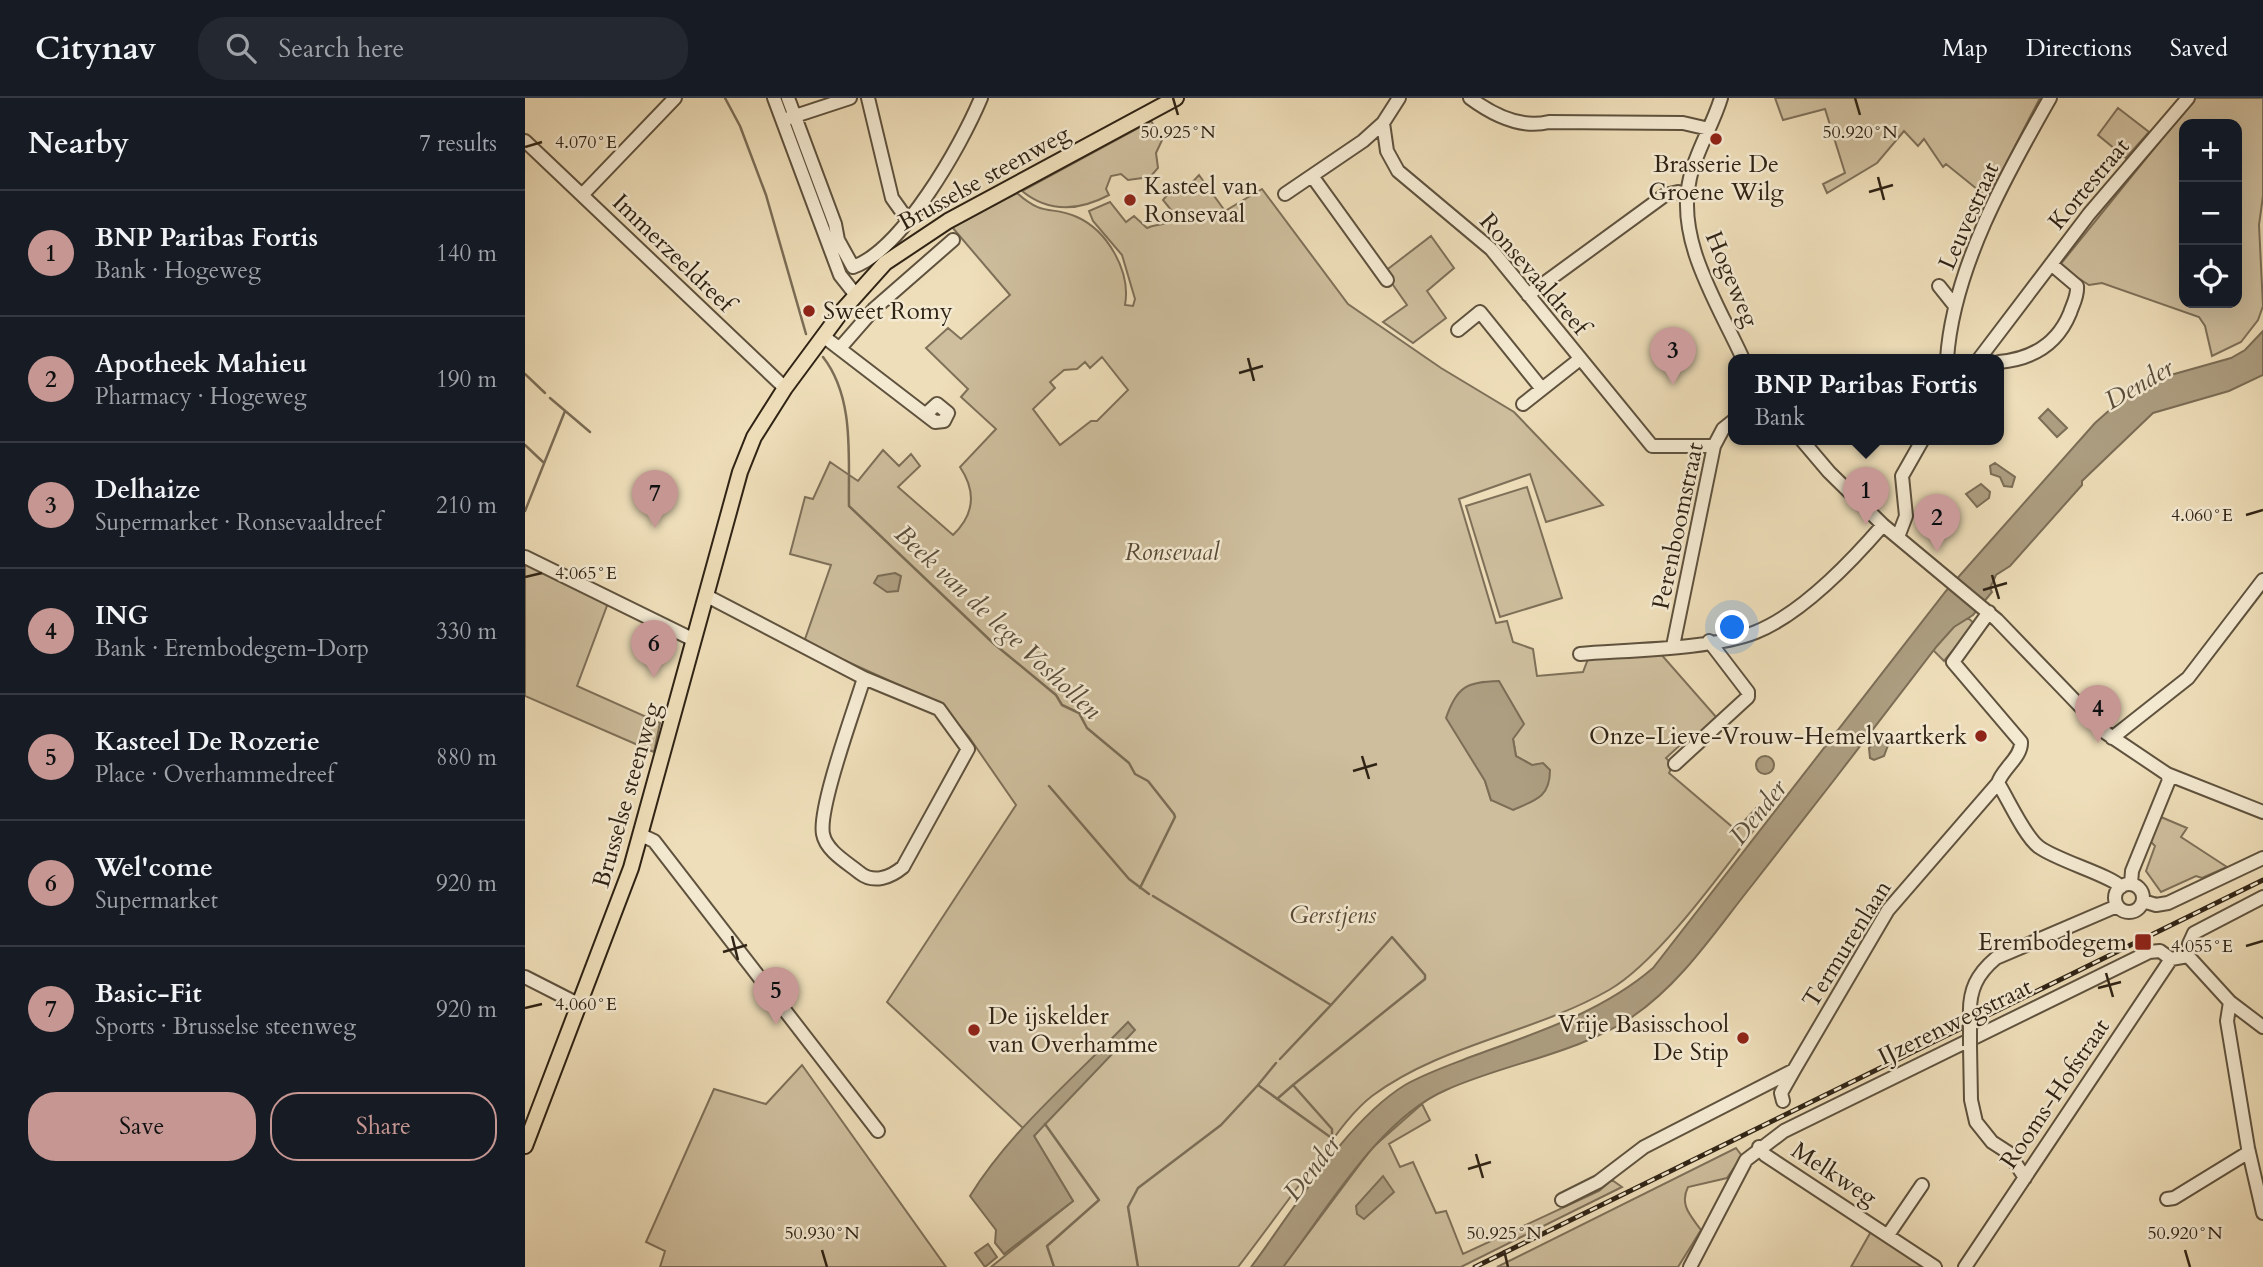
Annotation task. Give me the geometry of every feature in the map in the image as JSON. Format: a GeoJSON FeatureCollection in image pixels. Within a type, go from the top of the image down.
{"type":"FeatureCollection","features":[{"type":"Feature","properties":{"kind":"main road","name":"Brusselse steenweg"},"geometry":{"type":"LineString","coordinates":[[525,1146],[580,1005],[641,835],[745,454],[785,388],[823,337],[851,288],[948,221],[1176,98]]}},
{"type":"Feature","properties":{"kind":"street"},"geometry":{"type":"LineString","coordinates":[[582,195],[675,98]]}},
{"type":"Feature","properties":{"kind":"street"},"geometry":{"type":"LineString","coordinates":[[774,98],[821,228],[831,232],[853,267],[875,256],[939,180],[981,98]]}},
{"type":"Feature","properties":{"kind":"street"},"geometry":{"type":"LineString","coordinates":[[789,98],[831,232],[840,275],[851,288]]}},
{"type":"Feature","properties":{"kind":"street"},"geometry":{"type":"LineString","coordinates":[[782,120],[850,98]]}},
{"type":"Feature","properties":{"kind":"street"},"geometry":{"type":"LineString","coordinates":[[868,98],[892,198],[907,219]]}},
{"type":"Feature","properties":{"kind":"street"},"geometry":{"type":"LineString","coordinates":[[1285,194],[1363,141],[1383,123],[1399,98]]}},
{"type":"Feature","properties":{"kind":"street"},"geometry":{"type":"LineString","coordinates":[[1470,98],[1492,111],[1531,126],[1549,122],[1683,123],[1709,129]]}},
{"type":"Feature","properties":{"kind":"street","name":"Hogeweg"},"geometry":{"type":"LineString","coordinates":[[1686,214],[1689,183],[1721,98]]}},
{"type":"Feature","properties":{"kind":"street","name":"Leuvestraat"},"geometry":{"type":"LineString","coordinates":[[1948,354],[1955,306],[1985,223],[2050,98]]}},
{"type":"Feature","properties":{"kind":"street","name":"Kortestraat"},"geometry":{"type":"LineString","coordinates":[[1983,354],[2089,214],[2188,98]]}},
{"type":"Feature","properties":{"kind":"street","name":"Ronsevaaldreef"},"geometry":{"type":"LineString","coordinates":[[1383,123],[1387,151],[1398,171],[1467,226],[1491,249],[1652,446],[1714,446]]}},
{"type":"Feature","properties":{"kind":"street","name":"Immerzeeldreef"},"geometry":{"type":"LineString","coordinates":[[527,148],[582,195],[785,388]]}},
{"type":"Feature","properties":{"kind":"street"},"geometry":{"type":"LineString","coordinates":[[1312,176],[1387,280]]}},
{"type":"Feature","properties":{"kind":"street"},"geometry":{"type":"LineString","coordinates":[[1528,295],[1663,197],[1678,192],[1689,183]]}},
{"type":"Feature","properties":{"kind":"street","name":"Hogeweg"},"geometry":{"type":"LineString","coordinates":[[1678,192],[1691,239],[1741,354]]}},
{"type":"Feature","properties":{"kind":"street","name":"Brusselse steenweg"},"geometry":{"type":"LineString","coordinates":[[892,237],[901,251]]}},
{"type":"Feature","properties":{"kind":"street","name":"Brusselse steenweg"},"geometry":{"type":"LineString","coordinates":[[840,348],[874,309],[953,240]]}},
{"type":"Feature","properties":{"kind":"street","name":"Kortestraat"},"geometry":{"type":"LineString","coordinates":[[2004,361],[2031,356],[2043,349],[2066,323],[2078,292],[2077,286],[2051,264]]}},
{"type":"Feature","properties":{"kind":"street","name":"Brusselse steenweg"},"geometry":{"type":"LineString","coordinates":[[851,288],[853,267]]}},
{"type":"Feature","properties":{"kind":"street"},"geometry":{"type":"LineString","coordinates":[[1939,286],[1955,306]]}},
{"type":"Feature","properties":{"kind":"street"},"geometry":{"type":"LineString","coordinates":[[1458,330],[1480,312],[1542,389]]}},
{"type":"Feature","properties":{"kind":"street"},"geometry":{"type":"LineString","coordinates":[[823,337],[926,414]]}},
{"type":"Feature","properties":{"kind":"street","name":"Ronsevaaldreef"},"geometry":{"type":"LineString","coordinates":[[1523,404],[1580,359]]}},
{"type":"Feature","properties":{"kind":"street","name":"Perenboomstraat"},"geometry":{"type":"LineString","coordinates":[[1673,646],[1714,446],[1728,425]]}},
{"type":"Feature","properties":{"kind":"street"},"geometry":{"type":"LineString","coordinates":[[1806,445],[1829,472],[1884,525],[1986,610],[2112,738],[2167,774],[2263,812]]}},
{"type":"Feature","properties":{"kind":"street"},"geometry":{"type":"LineString","coordinates":[[1898,537],[1906,516],[1902,476],[1920,445]]}},
{"type":"Feature","properties":{"kind":"street"},"geometry":{"type":"LineString","coordinates":[[1580,654],[1673,646],[1754,633],[1790,614],[1884,525]]}},
{"type":"Feature","properties":{"kind":"street"},"geometry":{"type":"LineString","coordinates":[[525,557],[694,640]]}},
{"type":"Feature","properties":{"kind":"street"},"geometry":{"type":"LineString","coordinates":[[2112,738],[2188,678],[2263,580]]}},
{"type":"Feature","properties":{"kind":"street"},"geometry":{"type":"LineString","coordinates":[[706,596],[864,678],[939,709],[968,749],[903,867],[886,878],[864,876],[829,847],[823,836],[828,797],[864,678]]}},
{"type":"Feature","properties":{"kind":"street","name":"Termurenlaan"},"geometry":{"type":"LineString","coordinates":[[1783,1101],[1781,1093],[1888,910],[1998,783],[2020,751],[2021,742],[1953,662],[1986,610]]}},
{"type":"Feature","properties":{"kind":"street"},"geometry":{"type":"LineString","coordinates":[[1675,764],[1748,697],[1748,692],[1709,641]]}},
{"type":"Feature","properties":{"kind":"street"},"geometry":{"type":"LineString","coordinates":[[2143,901],[2134,911],[2125,912],[2117,906],[2115,896],[2126,886],[2169,780],[2167,774]]}},
{"type":"Feature","properties":{"kind":"street"},"geometry":{"type":"LineString","coordinates":[[1998,783],[2037,846],[2092,874],[2141,891],[2143,901]]}},
{"type":"Feature","properties":{"kind":"street"},"geometry":{"type":"LineString","coordinates":[[641,835],[654,841],[878,1130]]}},
{"type":"Feature","properties":{"kind":"street"},"geometry":{"type":"LineString","coordinates":[[2143,901],[2161,904],[2263,858]]}},
{"type":"Feature","properties":{"kind":"street"},"geometry":{"type":"LineString","coordinates":[[2188,956],[2194,933],[2263,897]]}},
{"type":"Feature","properties":{"kind":"street"},"geometry":{"type":"LineString","coordinates":[[2041,1153],[2028,1158],[2009,1153],[1992,1142],[1973,1115],[1971,994],[1976,980],[1996,958],[2117,906]]}},
{"type":"Feature","properties":{"kind":"street","name":"IJzerenwegstraat"},"geometry":{"type":"LineString","coordinates":[[1759,1147],[1798,1123],[2139,957],[2156,950],[2171,959]]}},
{"type":"Feature","properties":{"kind":"street"},"geometry":{"type":"LineString","coordinates":[[2171,959],[2188,956]]}},
{"type":"Feature","properties":{"kind":"street"},"geometry":{"type":"LineString","coordinates":[[2188,956],[2230,1002],[2263,1027]]}},
{"type":"Feature","properties":{"kind":"street","name":"Rooms-Hofstraat"},"geometry":{"type":"LineString","coordinates":[[1965,1267],[2171,959]]}},
{"type":"Feature","properties":{"kind":"street"},"geometry":{"type":"LineString","coordinates":[[525,977],[580,1005]]}},
{"type":"Feature","properties":{"kind":"street"},"geometry":{"type":"LineString","coordinates":[[2230,1002],[2227,1021],[2249,1152],[2263,1213]]}},
{"type":"Feature","properties":{"kind":"street"},"geometry":{"type":"LineString","coordinates":[[1562,1200],[1598,1182],[1644,1147],[1794,1070]]}},
{"type":"Feature","properties":{"kind":"street"},"geometry":{"type":"LineString","coordinates":[[1689,1267],[1746,1160],[1759,1147]]}},
{"type":"Feature","properties":{"kind":"street","name":"Melkweg"},"geometry":{"type":"LineString","coordinates":[[1759,1147],[1765,1155],[1935,1267]]}},
{"type":"Feature","properties":{"kind":"street"},"geometry":{"type":"LineString","coordinates":[[2167,1199],[2174,1198],[2249,1152]]}},
{"type":"Feature","properties":{"kind":"street"},"geometry":{"type":"LineString","coordinates":[[2009,1153],[2025,1178]]}},
{"type":"Feature","properties":{"kind":"street","name":"Melkweg"},"geometry":{"type":"LineString","coordinates":[[1888,1235],[1922,1185]]}},
{"type":"Feature","properties":{"kind":"green space"},"geometry":{"type":"Polygon","coordinates":[[[1775,98],[2040,98],[1988,198],[1946,164],[1943,167],[1924,139],[1918,146],[1904,131],[1877,163],[1827,193],[1823,184],[1845,173],[1825,109],[1783,120],[1775,98]]]}},
{"type":"Feature","properties":{"kind":"green space"},"geometry":{"type":"Polygon","coordinates":[[[2195,98],[2263,98],[2263,196],[2259,225],[2263,306],[2258,320],[2241,342],[2212,356],[2205,326],[2199,317],[2102,283],[2089,285],[2059,266],[2195,98]]]}},
{"type":"Feature","properties":{"kind":"green space"},"geometry":{"type":"Polygon","coordinates":[[[2118,108],[2149,132],[2126,158],[2098,135],[2118,108]]]}},
{"type":"Feature","properties":{"kind":"green space"},"geometry":{"type":"Polygon","coordinates":[[[1151,121],[1163,138],[1156,153],[1158,168],[1150,177],[1128,180],[1121,174],[1111,176],[1106,189],[1109,195],[1075,207],[1043,203],[1022,191],[1151,121]]]}},
{"type":"Feature","properties":{"kind":"green space"},"geometry":{"type":"Polygon","coordinates":[[[1199,175],[1225,211],[1262,189],[1348,304],[1441,368],[1514,412],[1603,505],[1546,522],[1530,474],[1459,499],[1496,623],[1507,621],[1513,642],[1533,649],[1537,676],[1583,672],[1588,659],[1660,653],[1717,718],[1687,747],[1680,745],[1666,758],[1673,765],[1669,773],[1736,830],[1759,805],[1767,813],[1693,909],[1629,976],[1580,1005],[1428,1064],[1399,1078],[1372,1096],[1341,1128],[1238,1267],[991,1267],[1073,1201],[1034,1136],[1128,1023],[1024,1129],[887,1002],[1016,805],[969,737],[941,704],[804,642],[831,565],[790,554],[805,497],[813,499],[830,462],[858,481],[883,450],[899,466],[911,454],[920,466],[898,487],[953,535],[966,519],[971,494],[960,467],[996,429],[961,397],[968,389],[926,348],[948,328],[961,339],[1010,295],[952,227],[1017,193],[1035,206],[1077,217],[1098,232],[1115,254],[1124,279],[1125,305],[1133,306],[1135,299],[1122,255],[1093,221],[1089,211],[1110,202],[1126,222],[1134,216],[1147,228],[1163,224],[1170,217],[1172,211],[1163,200],[1176,184],[1184,191],[1199,175]],[[1102,357],[1090,368],[1085,362],[1077,369],[1064,370],[1050,382],[1055,388],[1033,409],[1060,445],[1091,421],[1097,421],[1128,390],[1102,357]],[[1513,739],[1485,781],[1491,800],[1532,765],[1516,756],[1513,739]]]}},
{"type":"Feature","properties":{"kind":"green space"},"geometry":{"type":"Polygon","coordinates":[[[1431,236],[1454,268],[1427,291],[1446,318],[1413,343],[1383,322],[1407,305],[1384,272],[1431,236]]]}},
{"type":"Feature","properties":{"kind":"green space"},"geometry":{"type":"Polygon","coordinates":[[[1527,487],[1562,598],[1500,617],[1466,506],[1527,487]]]}},
{"type":"Feature","properties":{"kind":"green space"},"geometry":{"type":"Polygon","coordinates":[[[525,563],[608,603],[577,686],[660,723],[654,752],[525,696],[525,563]]]}},
{"type":"Feature","properties":{"kind":"green space"},"geometry":{"type":"Polygon","coordinates":[[[1968,618],[1975,624],[1944,661],[1933,650],[1953,627],[1968,618]]]}},
{"type":"Feature","properties":{"kind":"green space"},"geometry":{"type":"Polygon","coordinates":[[[2161,817],[2187,828],[2181,837],[2227,867],[2202,878],[2196,876],[2161,892],[2146,871],[2155,846],[2150,841],[2161,817]]]}},
{"type":"Feature","properties":{"kind":"green space"},"geometry":{"type":"Polygon","coordinates":[[[802,1065],[946,1267],[660,1267],[665,1251],[646,1242],[714,1089],[766,1104],[802,1065]]]}},
{"type":"Feature","properties":{"kind":"green space"},"geometry":{"type":"Polygon","coordinates":[[[1422,1104],[1430,1120],[1389,1144],[1400,1167],[1413,1162],[1436,1213],[1446,1211],[1463,1254],[1599,1191],[1612,1180],[1622,1187],[1461,1267],[1283,1267],[1372,1148],[1422,1104]]]}},
{"type":"Feature","properties":{"kind":"green space"},"geometry":{"type":"Polygon","coordinates":[[[1736,1148],[1742,1156],[1727,1178],[1688,1187],[1686,1205],[1701,1230],[1678,1267],[1497,1267],[1736,1148]]]}},
{"type":"Feature","properties":{"kind":"green space"},"geometry":{"type":"Polygon","coordinates":[[[1873,1228],[1928,1267],[1851,1267],[1873,1228]]]}},
{"type":"Feature","properties":{"kind":"shaded area"},"geometry":{"type":"Polygon","coordinates":[[[2263,331],[2263,375],[2229,391],[2153,413],[2082,481],[2082,485],[2010,566],[1996,575],[1990,588],[1992,592],[1973,615],[1954,627],[1937,646],[1712,937],[1667,988],[1632,1017],[1611,1030],[1565,1049],[1446,1090],[1422,1104],[1398,1122],[1356,1168],[1283,1267],[1251,1267],[1341,1144],[1383,1101],[1405,1085],[1430,1073],[1544,1030],[1590,1009],[1653,968],[1946,591],[2095,423],[2130,392],[2153,380],[2231,358],[2245,350],[2263,331]]]}},
{"type":"Feature","properties":{"kind":"shaded area"},"geometry":{"type":"Polygon","coordinates":[[[2048,409],[2067,428],[2057,437],[2039,418],[2048,409]]]}},
{"type":"Feature","properties":{"kind":"shaded area"},"geometry":{"type":"Polygon","coordinates":[[[1995,463],[2015,477],[2012,487],[2004,486],[2000,477],[1991,474],[1990,466],[1995,463]]]}},
{"type":"Feature","properties":{"kind":"shaded area"},"geometry":{"type":"Polygon","coordinates":[[[1981,484],[1990,492],[1989,498],[1977,507],[1966,494],[1981,484]]]}},
{"type":"Feature","properties":{"kind":"shaded area"},"geometry":{"type":"Polygon","coordinates":[[[895,573],[901,576],[898,591],[887,592],[874,583],[878,576],[895,573]]]}},
{"type":"Feature","properties":{"kind":"shaded area"},"geometry":{"type":"Polygon","coordinates":[[[1499,681],[1524,724],[1513,739],[1516,756],[1532,765],[1543,763],[1550,770],[1544,792],[1535,800],[1513,810],[1491,800],[1485,781],[1446,718],[1459,692],[1471,685],[1499,681]]]}},
{"type":"Feature","properties":{"kind":"shaded area"},"geometry":{"type":"Polygon","coordinates":[[[1887,734],[1891,737],[1884,756],[1874,760],[1870,758],[1869,748],[1879,737],[1887,734]]]}},
{"type":"Feature","properties":{"kind":"shaded area"},"geometry":{"type":"Polygon","coordinates":[[[1765,756],[1771,759],[1774,765],[1771,771],[1765,774],[1759,771],[1756,765],[1759,759],[1765,756]]]}},
{"type":"Feature","properties":{"kind":"shaded area"},"geometry":{"type":"Polygon","coordinates":[[[1128,1022],[1135,1030],[1034,1136],[1073,1201],[1004,1254],[995,1243],[996,1230],[970,1196],[1004,1149],[1044,1105],[1128,1022]]]}},
{"type":"Feature","properties":{"kind":"shaded area"},"geometry":{"type":"Polygon","coordinates":[[[1383,1176],[1394,1192],[1364,1219],[1357,1214],[1356,1206],[1383,1176]]]}},
{"type":"Feature","properties":{"kind":"shaded area"},"geometry":{"type":"Polygon","coordinates":[[[988,1244],[997,1257],[985,1267],[975,1253],[988,1244]]]}},
{"type":"Feature","properties":{"kind":"waterway","name":"Beek van de lege Voshollen"},"geometry":{"type":"LineString","coordinates":[[725,98],[740,126],[766,195],[806,334]]}},
{"type":"Feature","properties":{"kind":"waterway","name":"Beek van de lege Voshollen"},"geometry":{"type":"LineString","coordinates":[[823,357],[833,373],[845,409],[849,448],[849,506],[993,643],[1056,695],[1062,705],[1079,713],[1087,728],[1129,763],[1135,774],[1148,781],[1174,814],[1175,817],[1140,888]]}},
{"type":"Feature","properties":{"kind":"waterway"},"geometry":{"type":"LineString","coordinates":[[525,374],[545,393]]}},
{"type":"Feature","properties":{"kind":"waterway"},"geometry":{"type":"LineString","coordinates":[[550,398],[590,432]]}},
{"type":"Feature","properties":{"kind":"waterway"},"geometry":{"type":"LineString","coordinates":[[525,511],[565,411]]}},
{"type":"Feature","properties":{"kind":"waterway"},"geometry":{"type":"LineString","coordinates":[[525,445],[543,462]]}},
{"type":"Feature","properties":{"kind":"waterway","name":"Beek van de lege Voshollen"},"geometry":{"type":"LineString","coordinates":[[1049,786],[1129,879],[1149,894]]}},
{"type":"Feature","properties":{"kind":"waterway","name":"Beek van de lege Voshollen"},"geometry":{"type":"LineString","coordinates":[[1153,896],[1331,1005],[1280,1059]]}},
{"type":"Feature","properties":{"kind":"waterway"},"geometry":{"type":"LineString","coordinates":[[1293,1085],[1425,979],[1425,975],[1392,937],[1331,1005]]}},
{"type":"Feature","properties":{"kind":"waterway","name":"Beek van de lege Voshollen"},"geometry":{"type":"LineString","coordinates":[[1276,1063],[1258,1085],[1333,1139]]}},
{"type":"Feature","properties":{"kind":"waterway"},"geometry":{"type":"LineString","coordinates":[[1138,1267],[1128,1207],[1138,1188],[1221,1125],[1258,1085]]}},
{"type":"Feature","properties":{"kind":"waterway","name":"Dender"},"geometry":{"type":"LineString","coordinates":[[1277,1099],[1293,1085],[1332,1129],[1332,1136]]}},
{"type":"Feature","properties":{"kind":"waterway"},"geometry":{"type":"LineString","coordinates":[[1045,1124],[1099,1200],[1047,1246],[1054,1267]]}},
{"type":"Feature","properties":{"kind":"railway"},"geometry":{"type":"LineString","coordinates":[[1475,1267],[2263,880]]}},
{"type":"Feature","properties":{"kind":"place","name":"Brasserie De Groene Wilg"},"geometry":{"type":"Point","coordinates":[1716,139]}},
{"type":"Feature","properties":{"kind":"place","name":"Kasteel van Ronsevaal"},"geometry":{"type":"Point","coordinates":[1130,200]}},
{"type":"Feature","properties":{"kind":"place","name":"Sweet Romy"},"geometry":{"type":"Point","coordinates":[809,311]}},
{"type":"Feature","properties":{"kind":"place","name":"Delhaize"},"geometry":{"type":"Point","coordinates":[1673,385]}},
{"type":"Feature","properties":{"kind":"place","name":"BNP Paribas Fortis"},"geometry":{"type":"Point","coordinates":[1866,525]}},
{"type":"Feature","properties":{"kind":"place","name":"Basic-Fit"},"geometry":{"type":"Point","coordinates":[655,528]}},
{"type":"Feature","properties":{"kind":"place","name":"Apotheek Mahieu"},"geometry":{"type":"Point","coordinates":[1937,552]}},
{"type":"Feature","properties":{"kind":"place","name":"Wel'come"},"geometry":{"type":"Point","coordinates":[654,678]}},
{"type":"Feature","properties":{"kind":"place","name":"Onze-Lieve-Vrouw-Hemelvaartkerk"},"geometry":{"type":"Point","coordinates":[1981,736]}},
{"type":"Feature","properties":{"kind":"place","name":"ING"},"geometry":{"type":"Point","coordinates":[2098,743]}},
{"type":"Feature","properties":{"kind":"place","name":"Erembodegem"},"geometry":{"type":"Point","coordinates":[2143,942]}},
{"type":"Feature","properties":{"kind":"place","name":"Kasteel De Rozerie"},"geometry":{"type":"Point","coordinates":[776,1025]}},
{"type":"Feature","properties":{"kind":"place","name":"De ijskelder van Overhamme"},"geometry":{"type":"Point","coordinates":[974,1030]}},
{"type":"Feature","properties":{"kind":"place","name":"Vrije Basisschool De Stip"},"geometry":{"type":"Point","coordinates":[1743,1038]}},
{"type":"Feature","properties":{"kind":"park label","name":"Ronsevaal"},"geometry":{"type":"Point","coordinates":[1172,552]}},
{"type":"Feature","properties":{"kind":"park label","name":"Gerstjens"},"geometry":{"type":"Point","coordinates":[1333,915]}}]}
